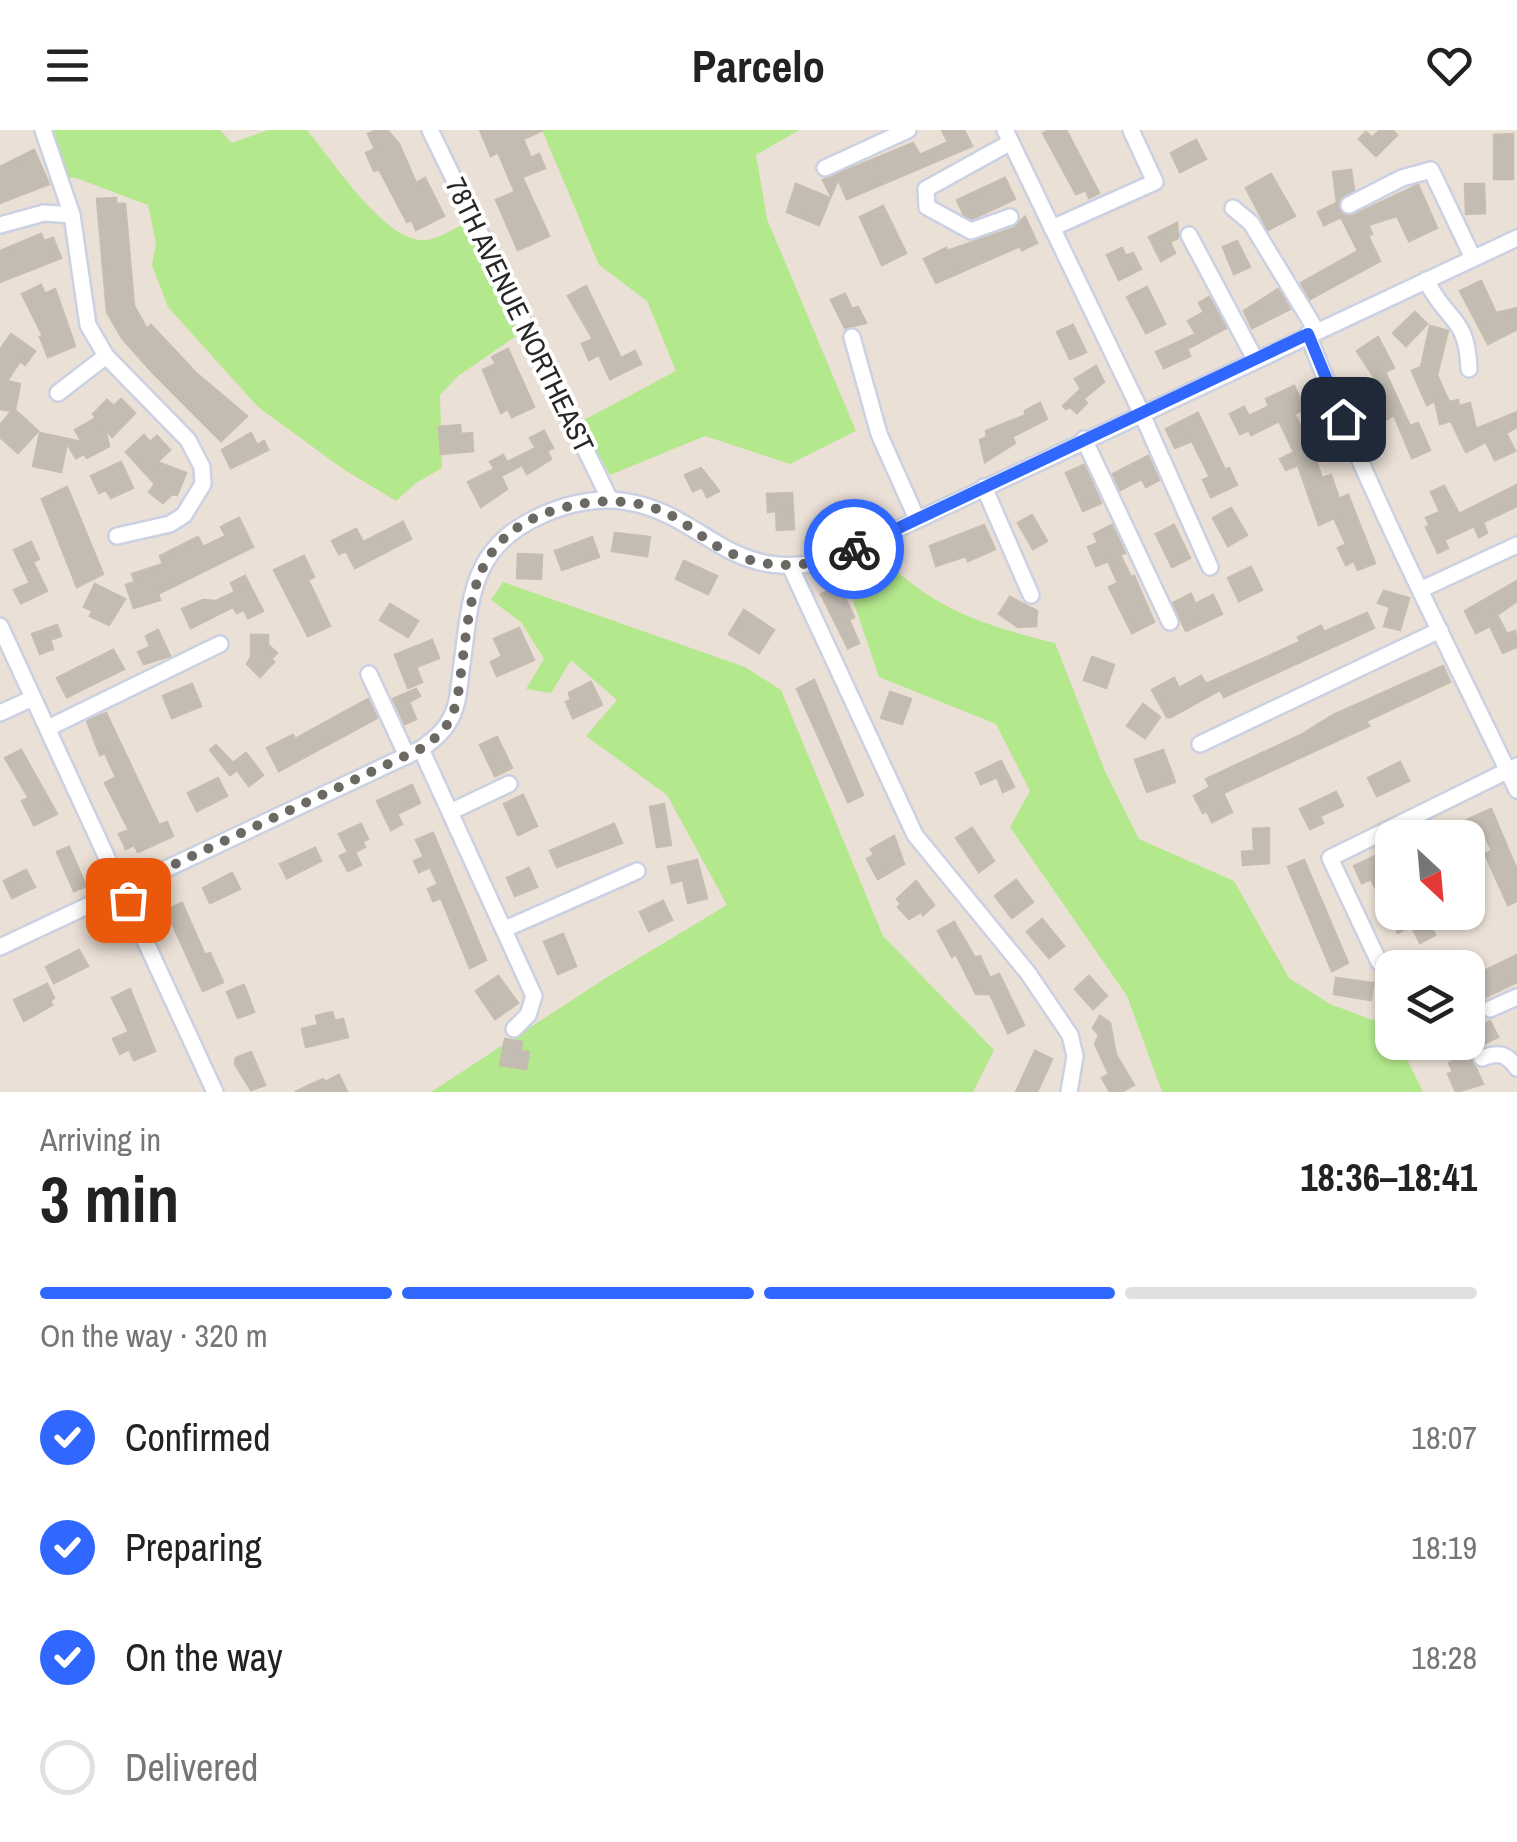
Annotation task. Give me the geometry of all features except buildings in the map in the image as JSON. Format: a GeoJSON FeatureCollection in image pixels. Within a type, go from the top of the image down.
{"type":"FeatureCollection","features":[{"type":"Feature","properties":{"kind":"street"},"geometry":{"type":"LineString","coordinates":[[43,130],[72,215],[88,326],[106,356],[188,440],[202,467],[203,484],[192,506],[170,524],[117,536]]}},
{"type":"Feature","properties":{"kind":"street","name":"78TH AVENUE NORTHEAST"},"geometry":{"type":"LineString","coordinates":[[430,130],[610,500]]}},
{"type":"Feature","properties":{"kind":"street"},"geometry":{"type":"LineString","coordinates":[[825,168],[908,130]]}},
{"type":"Feature","properties":{"kind":"street"},"geometry":{"type":"LineString","coordinates":[[1010,216],[971,231],[926,207],[926,188],[1025,130]]}},
{"type":"Feature","properties":{"kind":"street"},"geometry":{"type":"LineString","coordinates":[[1052,228],[1155,182],[1131,130]]}},
{"type":"Feature","properties":{"kind":"street"},"geometry":{"type":"LineString","coordinates":[[1008,137],[1141,412],[1210,567]]}},
{"type":"Feature","properties":{"kind":"street"},"geometry":{"type":"LineString","coordinates":[[1350,204],[1402,178],[1431,170],[1473,258]]}},
{"type":"Feature","properties":{"kind":"street"},"geometry":{"type":"LineString","coordinates":[[1233,208],[1251,223],[1312,332],[1327,386],[1440,630],[1512,768],[1517,790]]}},
{"type":"Feature","properties":{"kind":"street"},"geometry":{"type":"LineString","coordinates":[[0,225],[44,214],[72,215]]}},
{"type":"Feature","properties":{"kind":"street"},"geometry":{"type":"LineString","coordinates":[[1189,235],[1256,359]]}},
{"type":"Feature","properties":{"kind":"street"},"geometry":{"type":"LineString","coordinates":[[0,947],[413,753],[448,724],[456,706],[471,595],[488,556],[510,534],[545,514],[610,500],[664,511],[740,558],[790,566],[834,559],[1517,238]]}},
{"type":"Feature","properties":{"kind":"street"},"geometry":{"type":"LineString","coordinates":[[1426,280],[1439,306],[1462,326],[1470,369]]}},
{"type":"Feature","properties":{"kind":"street"},"geometry":{"type":"LineString","coordinates":[[852,337],[879,434],[916,519]]}},
{"type":"Feature","properties":{"kind":"street"},"geometry":{"type":"LineString","coordinates":[[58,393],[106,356]]}},
{"type":"Feature","properties":{"kind":"street"},"geometry":{"type":"LineString","coordinates":[[1084,439],[1170,622]]}},
{"type":"Feature","properties":{"kind":"street"},"geometry":{"type":"LineString","coordinates":[[984,487],[1031,594]]}},
{"type":"Feature","properties":{"kind":"street"},"geometry":{"type":"LineString","coordinates":[[1422,589],[1517,544]]}},
{"type":"Feature","properties":{"kind":"street"},"geometry":{"type":"LineString","coordinates":[[790,566],[915,835],[1028,973],[1070,1035],[1075,1056],[1069,1092]]}},
{"type":"Feature","properties":{"kind":"street"},"geometry":{"type":"LineString","coordinates":[[0,626],[215,1092]]}},
{"type":"Feature","properties":{"kind":"street"},"geometry":{"type":"LineString","coordinates":[[1200,744],[1440,630]]}},
{"type":"Feature","properties":{"kind":"street"},"geometry":{"type":"LineString","coordinates":[[48,728],[220,644]]}},
{"type":"Feature","properties":{"kind":"street"},"geometry":{"type":"LineString","coordinates":[[369,674],[450,812],[534,996],[528,1015],[514,1029]]}},
{"type":"Feature","properties":{"kind":"street"},"geometry":{"type":"LineString","coordinates":[[0,713],[33,698]]}},
{"type":"Feature","properties":{"kind":"street"},"geometry":{"type":"LineString","coordinates":[[1375,954],[1330,858],[1512,768]]}},
{"type":"Feature","properties":{"kind":"street"},"geometry":{"type":"LineString","coordinates":[[450,812],[509,784]]}},
{"type":"Feature","properties":{"kind":"street"},"geometry":{"type":"LineString","coordinates":[[505,928],[638,870]]}},
{"type":"Feature","properties":{"kind":"street"},"geometry":{"type":"LineString","coordinates":[[1490,1009],[1517,997]]}},
{"type":"Feature","properties":{"kind":"street"},"geometry":{"type":"LineString","coordinates":[[1485,1057],[1496,1052],[1506,1055],[1517,1068]]}},
{"type":"Feature","properties":{"kind":"green space"},"geometry":{"type":"Polygon","coordinates":[[[43,130],[220,130],[232,143],[268,130],[307,130],[360,196],[407,237],[435,238],[472,219],[525,330],[458,376],[440,395],[442,468],[396,501],[343,469],[258,407],[168,307],[152,265],[156,243],[148,205],[76,178],[58,177],[43,130]]]}},
{"type":"Feature","properties":{"kind":"green space"},"geometry":{"type":"Polygon","coordinates":[[[542,130],[799,130],[756,155],[767,219],[856,431],[790,464],[705,436],[610,475],[580,422],[676,371],[647,301],[599,265],[542,130]]]}},
{"type":"Feature","properties":{"kind":"green space"},"geometry":{"type":"Polygon","coordinates":[[[877,551],[916,587],[958,612],[1055,643],[1105,771],[1139,839],[1234,881],[1289,978],[1330,1004],[1375,1021],[1375,1060],[1407,1060],[1423,1092],[1162,1092],[1127,996],[1010,827],[1030,791],[996,724],[879,677],[843,571],[877,551]]]}},
{"type":"Feature","properties":{"kind":"green space"},"geometry":{"type":"Polygon","coordinates":[[[503,582],[745,667],[781,690],[883,936],[994,1050],[973,1092],[431,1092],[727,905],[667,795],[586,736],[617,700],[571,660],[551,693],[526,689],[544,659],[521,622],[491,600],[503,582]]]}},
{"type":"Feature","properties":{"kind":"way so far"},"geometry":{"type":"LineString","coordinates":[[128,900],[122,889],[420,749],[436,737],[448,724],[456,706],[471,595],[478,575],[488,556],[527,522],[569,506],[610,500],[664,511],[740,558],[790,566],[834,559],[854,549]]}},
{"type":"Feature","properties":{"kind":"route"},"geometry":{"type":"LineString","coordinates":[[854,549],[1308,334],[1343,419]]}}]}
